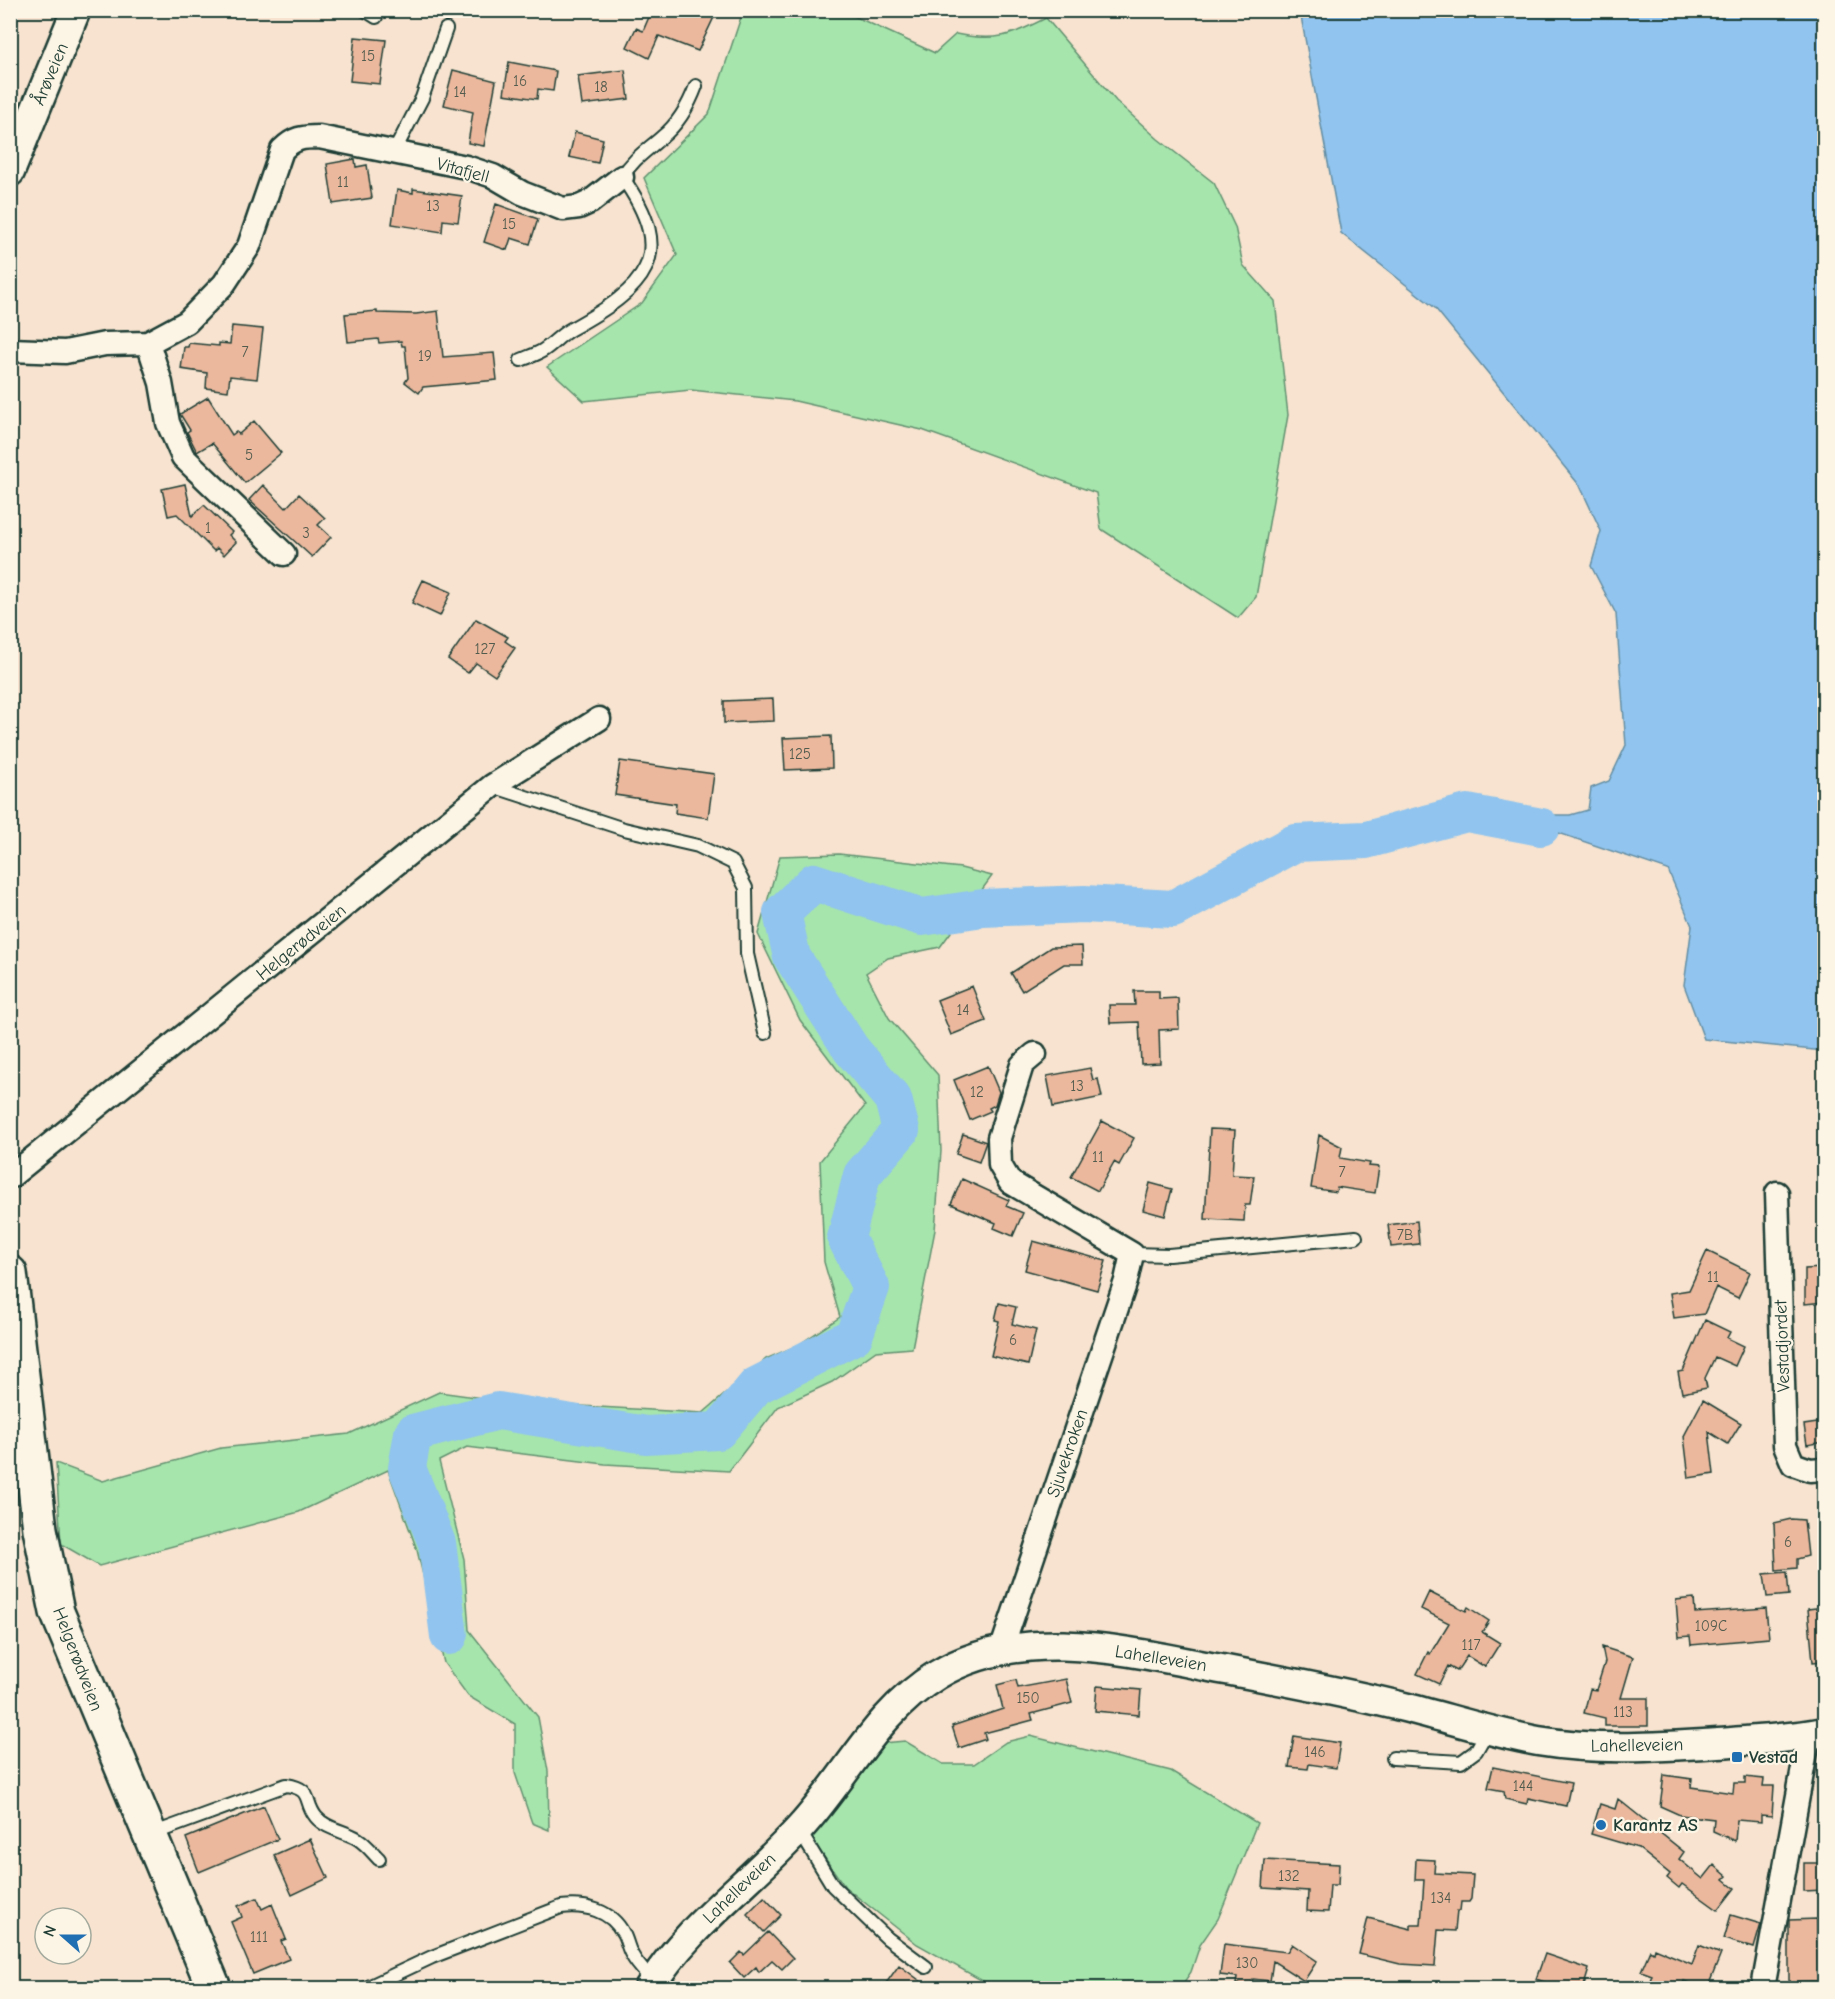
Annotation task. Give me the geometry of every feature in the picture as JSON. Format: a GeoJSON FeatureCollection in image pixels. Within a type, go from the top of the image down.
{"type":"FeatureCollection","features":[{"type":"Feature","properties":{"kind":"main road","name":"Helgerødveien"},"geometry":{"type":"LineString","coordinates":[[10,1273],[40,1529],[57,1612],[148,1836],[214,1989]]}},
{"type":"Feature","properties":{"kind":"street","name":"Årøveien"},"geometry":{"type":"LineString","coordinates":[[10,172],[76,10]]}},
{"type":"Feature","properties":{"kind":"street","name":"Vitafjell"},"geometry":{"type":"LineString","coordinates":[[10,350],[65,352],[105,344],[148,343],[187,322],[224,284],[249,246],[278,158],[292,140],[300,137],[319,137],[466,167],[493,176],[522,193],[563,209],[579,207],[590,202],[622,177]]}},
{"type":"Feature","properties":{"kind":"street"},"geometry":{"type":"LineString","coordinates":[[148,343],[160,383],[168,423],[183,457],[284,554]]}},
{"type":"Feature","properties":{"kind":"street","name":"Helgerødveien"},"geometry":{"type":"LineString","coordinates":[[10,1177],[492,786],[599,719]]}},
{"type":"Feature","properties":{"kind":"street"},"geometry":{"type":"LineString","coordinates":[[1035,1054],[1022,1065],[999,1138],[1000,1165],[1010,1182],[1132,1254]]}},
{"type":"Feature","properties":{"kind":"street","name":"Vestadjordet"},"geometry":{"type":"LineString","coordinates":[[1777,1193],[1785,1445],[1793,1464],[1810,1470],[1824,1468]]}},
{"type":"Feature","properties":{"kind":"street","name":"Sjuvekroken"},"geometry":{"type":"LineString","coordinates":[[1001,1651],[1126,1281],[1132,1254]]}},
{"type":"Feature","properties":{"kind":"street","name":"Lahelleveien"},"geometry":{"type":"LineString","coordinates":[[651,1985],[690,1936],[799,1830],[825,1799],[874,1730],[906,1697],[939,1674],[966,1660],[1001,1651],[1041,1646],[1081,1646],[1155,1656],[1323,1688],[1539,1741],[1586,1746],[1647,1748],[1816,1734],[1763,1989]]}},
{"type":"Feature","properties":{"kind":"lane"},"geometry":{"type":"LineString","coordinates":[[394,152],[422,98],[446,29]]}},
{"type":"Feature","properties":{"kind":"lane"},"geometry":{"type":"LineString","coordinates":[[521,360],[542,351],[564,333],[620,300],[638,281],[650,253],[648,223],[622,177],[630,163],[664,136],[677,122],[689,104],[696,86]]}},
{"type":"Feature","properties":{"kind":"lane"},"geometry":{"type":"LineString","coordinates":[[492,786],[615,826],[698,846],[733,863],[746,888],[747,954],[765,1033]]}},
{"type":"Feature","properties":{"kind":"lane"},"geometry":{"type":"LineString","coordinates":[[1132,1254],[1169,1255],[1356,1237]]}},
{"type":"Feature","properties":{"kind":"lane"},"geometry":{"type":"LineString","coordinates":[[1393,1758],[1461,1762],[1476,1751],[1488,1730]]}},
{"type":"Feature","properties":{"kind":"lane"},"geometry":{"type":"LineString","coordinates":[[148,1836],[286,1785],[298,1787],[307,1793],[312,1810],[323,1823],[360,1840],[379,1859]]}},
{"type":"Feature","properties":{"kind":"lane"},"geometry":{"type":"LineString","coordinates":[[799,1830],[833,1886],[887,1938],[926,1967]]}},
{"type":"Feature","properties":{"kind":"lane"},"geometry":{"type":"LineString","coordinates":[[366,1989],[432,1957],[561,1907],[576,1905],[600,1910],[616,1924],[623,1932],[631,1955],[651,1985]]}},
{"type":"Feature","properties":{"kind":"green space"},"geometry":{"type":"Polygon","coordinates":[[[743,11],[843,11],[935,53],[956,34],[982,37],[1003,36],[1046,18],[1116,101],[1158,139],[1214,183],[1235,227],[1243,265],[1275,301],[1288,415],[1256,597],[1238,618],[1101,529],[1096,493],[922,430],[795,401],[691,390],[584,401],[547,367],[642,303],[677,255],[644,178],[709,114],[743,11]]]}},
{"type":"Feature","properties":{"kind":"green space"},"geometry":{"type":"Polygon","coordinates":[[[839,854],[961,868],[992,876],[940,947],[888,958],[866,973],[889,1018],[938,1075],[941,1151],[935,1230],[912,1348],[876,1351],[832,1382],[778,1407],[729,1471],[605,1464],[467,1447],[439,1461],[464,1559],[469,1630],[538,1717],[548,1771],[549,1830],[532,1823],[515,1773],[515,1724],[468,1696],[444,1663],[417,1550],[388,1470],[299,1512],[99,1566],[61,1544],[56,1463],[103,1481],[221,1448],[349,1434],[439,1392],[512,1402],[703,1413],[766,1359],[798,1345],[840,1317],[824,1262],[820,1161],[865,1106],[800,1020],[758,934],[780,856],[839,854]]]}},
{"type":"Feature","properties":{"kind":"green space"},"geometry":{"type":"Polygon","coordinates":[[[1030,1736],[1171,1771],[1257,1823],[1218,1919],[1200,1945],[1191,1972],[1180,1988],[995,1988],[917,1944],[845,1887],[813,1841],[810,1833],[883,1743],[905,1741],[943,1764],[974,1764],[1006,1742],[1030,1736]]]}},
{"type":"Feature","properties":{"kind":"water"},"geometry":{"type":"Polygon","coordinates":[[[1300,11],[1824,11],[1824,1051],[1704,1039],[1684,985],[1692,926],[1668,870],[1541,827],[1541,815],[1570,815],[1588,810],[1591,788],[1609,781],[1626,745],[1616,614],[1591,566],[1601,531],[1580,486],[1435,308],[1341,233],[1300,11]]]}},
{"type":"Feature","properties":{"kind":"building"},"geometry":{"type":"Polygon","coordinates":[[[652,10],[704,10],[715,15],[698,51],[659,36],[649,58],[627,47],[636,28],[643,31],[652,10]]]}},
{"type":"Feature","properties":{"kind":"building"},"geometry":{"type":"Polygon","coordinates":[[[355,37],[386,40],[380,84],[350,81],[355,37]]]}},
{"type":"Feature","properties":{"kind":"building"},"geometry":{"type":"Polygon","coordinates":[[[509,62],[556,71],[553,91],[538,89],[537,99],[504,94],[509,62]]]}},
{"type":"Feature","properties":{"kind":"building"},"geometry":{"type":"Polygon","coordinates":[[[453,70],[496,81],[484,146],[468,143],[473,112],[444,105],[453,70]]]}},
{"type":"Feature","properties":{"kind":"building"},"geometry":{"type":"Polygon","coordinates":[[[625,70],[629,99],[582,105],[578,76],[625,70]]]}},
{"type":"Feature","properties":{"kind":"building"},"geometry":{"type":"Polygon","coordinates":[[[575,132],[603,139],[598,163],[569,157],[575,132]]]}},
{"type":"Feature","properties":{"kind":"building"},"geometry":{"type":"Polygon","coordinates":[[[355,159],[356,167],[367,165],[372,198],[333,204],[327,164],[355,159]]]}},
{"type":"Feature","properties":{"kind":"building"},"geometry":{"type":"Polygon","coordinates":[[[413,189],[462,196],[458,222],[443,220],[442,232],[392,224],[397,190],[413,193],[413,189]]]}},
{"type":"Feature","properties":{"kind":"building"},"geometry":{"type":"Polygon","coordinates":[[[496,204],[538,219],[530,244],[511,238],[507,250],[484,242],[496,204]]]}},
{"type":"Feature","properties":{"kind":"building"},"geometry":{"type":"Polygon","coordinates":[[[377,311],[377,313],[416,314],[438,311],[443,357],[494,353],[497,380],[423,387],[419,393],[405,382],[408,378],[405,346],[402,346],[401,341],[379,343],[378,339],[348,342],[345,314],[377,311]]]}},
{"type":"Feature","properties":{"kind":"building"},"geometry":{"type":"Polygon","coordinates":[[[232,326],[263,329],[257,379],[230,376],[228,391],[206,388],[207,373],[181,369],[184,347],[188,347],[189,343],[219,346],[219,343],[230,344],[232,326]]]}},
{"type":"Feature","properties":{"kind":"building"},"geometry":{"type":"Polygon","coordinates":[[[208,397],[232,435],[236,432],[239,434],[254,421],[281,453],[245,483],[212,443],[197,452],[187,432],[190,430],[180,414],[208,397]]]}},
{"type":"Feature","properties":{"kind":"building"},"geometry":{"type":"Polygon","coordinates":[[[185,484],[192,516],[204,505],[232,532],[229,535],[236,542],[224,555],[217,548],[214,551],[177,514],[168,516],[162,489],[185,484]]]}},
{"type":"Feature","properties":{"kind":"building"},"geometry":{"type":"Polygon","coordinates":[[[263,485],[286,508],[299,494],[325,518],[318,525],[331,537],[312,557],[249,500],[263,485]]]}},
{"type":"Feature","properties":{"kind":"building"},"geometry":{"type":"Polygon","coordinates":[[[423,580],[451,592],[440,616],[412,603],[423,580]]]}},
{"type":"Feature","properties":{"kind":"building"},"geometry":{"type":"Polygon","coordinates":[[[476,619],[508,637],[505,641],[515,648],[495,676],[476,663],[468,673],[448,659],[476,619]]]}},
{"type":"Feature","properties":{"kind":"building"},"geometry":{"type":"Polygon","coordinates":[[[773,699],[774,721],[724,723],[724,701],[773,699]]]}},
{"type":"Feature","properties":{"kind":"building"},"geometry":{"type":"Polygon","coordinates":[[[831,736],[832,768],[785,770],[783,738],[831,736]]]}},
{"type":"Feature","properties":{"kind":"building"},"geometry":{"type":"Polygon","coordinates":[[[620,761],[714,774],[708,818],[675,813],[676,804],[615,795],[620,761]]]}},
{"type":"Feature","properties":{"kind":"building"},"geometry":{"type":"Polygon","coordinates":[[[1082,946],[1083,964],[1064,964],[1022,991],[1011,973],[1051,947],[1082,946]]]}},
{"type":"Feature","properties":{"kind":"building"},"geometry":{"type":"Polygon","coordinates":[[[972,986],[986,1021],[951,1035],[937,1000],[972,986]]]}},
{"type":"Feature","properties":{"kind":"building"},"geometry":{"type":"Polygon","coordinates":[[[1134,991],[1159,991],[1159,999],[1178,998],[1179,1029],[1159,1030],[1160,1063],[1141,1064],[1139,1022],[1110,1023],[1109,1005],[1135,1005],[1134,991]]]}},
{"type":"Feature","properties":{"kind":"building"},"geometry":{"type":"Polygon","coordinates":[[[988,1066],[999,1092],[995,1105],[989,1108],[991,1111],[970,1120],[954,1080],[988,1066]]]}},
{"type":"Feature","properties":{"kind":"building"},"geometry":{"type":"Polygon","coordinates":[[[1090,1068],[1093,1080],[1098,1079],[1102,1097],[1053,1107],[1047,1076],[1090,1068]]]}},
{"type":"Feature","properties":{"kind":"building"},"geometry":{"type":"Polygon","coordinates":[[[1102,1121],[1134,1138],[1119,1165],[1114,1162],[1098,1191],[1071,1177],[1102,1121]]]}},
{"type":"Feature","properties":{"kind":"building"},"geometry":{"type":"Polygon","coordinates":[[[1210,1129],[1235,1130],[1232,1175],[1254,1176],[1250,1205],[1245,1205],[1244,1221],[1205,1219],[1210,1129]]]}},
{"type":"Feature","properties":{"kind":"building"},"geometry":{"type":"Polygon","coordinates":[[[963,1134],[986,1142],[979,1162],[956,1154],[963,1134]]]}},
{"type":"Feature","properties":{"kind":"building"},"geometry":{"type":"Polygon","coordinates":[[[1319,1135],[1342,1147],[1340,1158],[1370,1163],[1369,1166],[1379,1167],[1375,1193],[1337,1187],[1336,1192],[1311,1188],[1319,1135]]]}},
{"type":"Feature","properties":{"kind":"building"},"geometry":{"type":"Polygon","coordinates":[[[962,1179],[1009,1200],[1006,1206],[1023,1213],[1013,1236],[994,1228],[996,1223],[951,1204],[962,1179]]]}},
{"type":"Feature","properties":{"kind":"building"},"geometry":{"type":"Polygon","coordinates":[[[1150,1183],[1172,1189],[1165,1216],[1143,1210],[1150,1183]]]}},
{"type":"Feature","properties":{"kind":"building"},"geometry":{"type":"Polygon","coordinates":[[[1417,1221],[1419,1244],[1391,1247],[1388,1225],[1417,1221]]]}},
{"type":"Feature","properties":{"kind":"building"},"geometry":{"type":"Polygon","coordinates":[[[1033,1241],[1106,1261],[1097,1290],[1025,1270],[1033,1241]]]}},
{"type":"Feature","properties":{"kind":"building"},"geometry":{"type":"Polygon","coordinates":[[[1707,1251],[1750,1272],[1738,1298],[1716,1287],[1704,1314],[1674,1318],[1670,1293],[1689,1290],[1707,1251]]]}},
{"type":"Feature","properties":{"kind":"building"},"geometry":{"type":"Polygon","coordinates":[[[1824,1268],[1824,1302],[1805,1304],[1805,1269],[1824,1268]]]}},
{"type":"Feature","properties":{"kind":"building"},"geometry":{"type":"Polygon","coordinates":[[[999,1303],[1016,1307],[1012,1324],[1036,1330],[1028,1365],[991,1356],[999,1321],[995,1320],[999,1303]]]}},
{"type":"Feature","properties":{"kind":"building"},"geometry":{"type":"Polygon","coordinates":[[[1705,1320],[1730,1332],[1727,1338],[1744,1346],[1735,1366],[1715,1357],[1705,1378],[1707,1388],[1682,1393],[1678,1372],[1683,1371],[1705,1320]]]}},
{"type":"Feature","properties":{"kind":"building"},"geometry":{"type":"Polygon","coordinates":[[[1703,1400],[1741,1423],[1728,1444],[1709,1432],[1714,1474],[1689,1478],[1684,1436],[1703,1400]]]}},
{"type":"Feature","properties":{"kind":"building"},"geometry":{"type":"Polygon","coordinates":[[[1824,1422],[1824,1442],[1807,1445],[1804,1425],[1824,1422]]]}},
{"type":"Feature","properties":{"kind":"building"},"geometry":{"type":"Polygon","coordinates":[[[1791,1519],[1804,1520],[1808,1556],[1797,1559],[1797,1568],[1776,1570],[1774,1523],[1791,1519]]]}},
{"type":"Feature","properties":{"kind":"building"},"geometry":{"type":"Polygon","coordinates":[[[1787,1572],[1789,1595],[1767,1597],[1764,1574],[1787,1572]]]}},
{"type":"Feature","properties":{"kind":"building"},"geometry":{"type":"Polygon","coordinates":[[[1429,1592],[1466,1611],[1468,1607],[1489,1621],[1482,1632],[1500,1643],[1485,1667],[1467,1656],[1457,1671],[1448,1666],[1439,1684],[1417,1674],[1428,1652],[1430,1654],[1449,1623],[1421,1609],[1429,1592]]]}},
{"type":"Feature","properties":{"kind":"building"},"geometry":{"type":"Polygon","coordinates":[[[1694,1598],[1695,1613],[1766,1608],[1769,1638],[1691,1645],[1690,1636],[1679,1637],[1676,1600],[1694,1598]]]}},
{"type":"Feature","properties":{"kind":"building"},"geometry":{"type":"Polygon","coordinates":[[[1824,1607],[1824,1661],[1813,1662],[1808,1609],[1824,1607]]]}},
{"type":"Feature","properties":{"kind":"building"},"geometry":{"type":"Polygon","coordinates":[[[1602,1647],[1633,1657],[1621,1698],[1648,1698],[1648,1726],[1605,1726],[1605,1718],[1584,1713],[1590,1689],[1596,1690],[1605,1662],[1602,1647]]]}},
{"type":"Feature","properties":{"kind":"building"},"geometry":{"type":"Polygon","coordinates":[[[1066,1679],[1072,1703],[1031,1714],[1033,1720],[984,1733],[986,1739],[959,1748],[952,1726],[1003,1709],[997,1685],[1016,1680],[1018,1688],[1066,1679]]]}},
{"type":"Feature","properties":{"kind":"building"},"geometry":{"type":"Polygon","coordinates":[[[1097,1686],[1141,1690],[1139,1715],[1095,1711],[1097,1686]]]}},
{"type":"Feature","properties":{"kind":"building"},"geometry":{"type":"Polygon","coordinates":[[[1294,1736],[1340,1743],[1336,1768],[1309,1764],[1308,1769],[1289,1767],[1294,1736]]]}},
{"type":"Feature","properties":{"kind":"building"},"geometry":{"type":"Polygon","coordinates":[[[1493,1767],[1571,1783],[1566,1806],[1528,1798],[1527,1804],[1505,1799],[1504,1791],[1488,1788],[1493,1767]]]}},
{"type":"Feature","properties":{"kind":"building"},"geometry":{"type":"Polygon","coordinates":[[[1664,1775],[1692,1779],[1691,1787],[1733,1793],[1734,1783],[1745,1783],[1745,1777],[1764,1779],[1763,1786],[1774,1786],[1772,1816],[1761,1815],[1761,1822],[1737,1820],[1735,1841],[1713,1831],[1714,1819],[1680,1815],[1660,1806],[1664,1775]]]}},
{"type":"Feature","properties":{"kind":"building"},"geometry":{"type":"Polygon","coordinates":[[[1618,1799],[1684,1852],[1679,1859],[1703,1879],[1714,1865],[1727,1876],[1724,1879],[1735,1888],[1718,1910],[1682,1884],[1679,1888],[1667,1878],[1670,1874],[1638,1848],[1591,1834],[1600,1804],[1615,1809],[1618,1799]]]}},
{"type":"Feature","properties":{"kind":"building"},"geometry":{"type":"Polygon","coordinates":[[[264,1806],[278,1839],[199,1872],[186,1838],[264,1806]]]}},
{"type":"Feature","properties":{"kind":"building"},"geometry":{"type":"Polygon","coordinates":[[[310,1839],[328,1878],[292,1895],[274,1855],[310,1839]]]}},
{"type":"Feature","properties":{"kind":"building"},"geometry":{"type":"Polygon","coordinates":[[[1416,1859],[1435,1860],[1434,1873],[1473,1875],[1471,1899],[1469,1902],[1461,1902],[1460,1911],[1457,1911],[1455,1931],[1438,1930],[1435,1966],[1400,1964],[1359,1954],[1368,1918],[1411,1929],[1411,1925],[1421,1925],[1424,1880],[1415,1880],[1416,1859]]]}},
{"type":"Feature","properties":{"kind":"building"},"geometry":{"type":"Polygon","coordinates":[[[1265,1860],[1339,1864],[1338,1885],[1330,1885],[1328,1912],[1307,1911],[1308,1891],[1263,1888],[1265,1860]]]}},
{"type":"Feature","properties":{"kind":"building"},"geometry":{"type":"Polygon","coordinates":[[[1804,1863],[1824,1863],[1824,1890],[1804,1891],[1804,1863]]]}},
{"type":"Feature","properties":{"kind":"building"},"geometry":{"type":"Polygon","coordinates":[[[764,1897],[781,1915],[764,1932],[747,1914],[764,1897]]]}},
{"type":"Feature","properties":{"kind":"building"},"geometry":{"type":"Polygon","coordinates":[[[257,1898],[262,1909],[272,1904],[286,1939],[281,1941],[289,1959],[253,1974],[231,1922],[242,1917],[238,1906],[257,1898]]]}},
{"type":"Feature","properties":{"kind":"building"},"geometry":{"type":"Polygon","coordinates":[[[1731,1915],[1761,1924],[1754,1948],[1724,1939],[1731,1915]]]}},
{"type":"Feature","properties":{"kind":"building"},"geometry":{"type":"Polygon","coordinates":[[[1817,1919],[1818,1981],[1789,1982],[1789,1920],[1817,1919]]]}},
{"type":"Feature","properties":{"kind":"building"},"geometry":{"type":"Polygon","coordinates":[[[768,1932],[793,1958],[782,1969],[772,1960],[759,1972],[756,1967],[744,1978],[730,1963],[741,1952],[744,1955],[768,1932]]]}},
{"type":"Feature","properties":{"kind":"building"},"geometry":{"type":"Polygon","coordinates":[[[1224,1944],[1287,1952],[1292,1944],[1317,1961],[1304,1981],[1273,1961],[1270,1981],[1253,1979],[1251,1985],[1236,1984],[1237,1977],[1220,1975],[1224,1944]]]}},
{"type":"Feature","properties":{"kind":"building"},"geometry":{"type":"Polygon","coordinates":[[[1699,1945],[1721,1954],[1707,1989],[1684,1981],[1681,1989],[1647,1989],[1652,1975],[1641,1971],[1650,1950],[1653,1952],[1654,1948],[1692,1964],[1699,1945]]]}},
{"type":"Feature","properties":{"kind":"building"},"geometry":{"type":"Polygon","coordinates":[[[1545,1954],[1589,1969],[1583,1989],[1564,1989],[1536,1979],[1545,1954]]]}},
{"type":"Feature","properties":{"kind":"building"},"geometry":{"type":"Polygon","coordinates":[[[899,1965],[931,1989],[882,1989],[899,1965]]]}},
{"type":"Feature","properties":{"kind":"waterway"},"geometry":{"type":"LineString","coordinates":[[449,1636],[437,1543],[407,1468],[413,1433],[498,1411],[646,1435],[718,1431],[756,1386],[854,1336],[871,1287],[846,1238],[862,1175],[901,1130],[893,1099],[851,1049],[792,957],[782,913],[814,882],[922,917],[983,908],[1084,904],[1173,909],[1295,843],[1366,840],[1467,813],[1541,827]]}},
{"type":"Feature","properties":{"kind":"place","name":"Vestad"},"geometry":{"type":"Point","coordinates":[1737,1757]}},
{"type":"Feature","properties":{"kind":"place","name":"Karantz AS"},"geometry":{"type":"Point","coordinates":[1601,1825]}}]}
